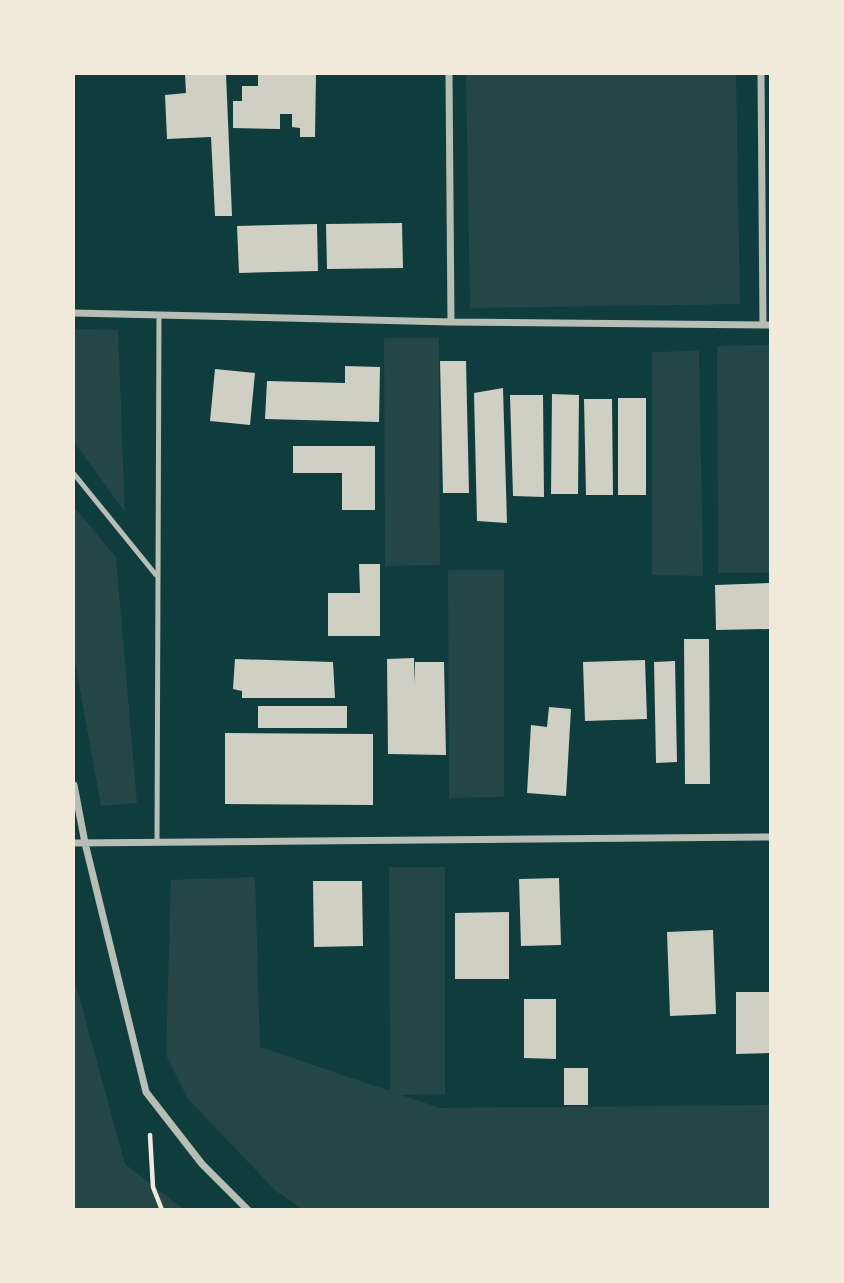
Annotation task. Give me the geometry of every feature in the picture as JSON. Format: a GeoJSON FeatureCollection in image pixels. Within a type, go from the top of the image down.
{"type":"FeatureCollection","features":[{"type":"Feature","properties":{"kind":"street"},"geometry":{"type":"LineString","coordinates":[[449,74],[451,322]]}},
{"type":"Feature","properties":{"kind":"street"},"geometry":{"type":"LineString","coordinates":[[74,313],[451,322],[767,325],[761,74]]}},
{"type":"Feature","properties":{"kind":"street"},"geometry":{"type":"LineString","coordinates":[[74,785],[85,843],[146,1092],[202,1164],[248,1209]]}},
{"type":"Feature","properties":{"kind":"street"},"geometry":{"type":"LineString","coordinates":[[74,843],[771,837]]}},
{"type":"Feature","properties":{"kind":"lane"},"geometry":{"type":"LineString","coordinates":[[157,842],[159,315]]}},
{"type":"Feature","properties":{"kind":"lane"},"geometry":{"type":"LineString","coordinates":[[74,474],[156,575]]}},
{"type":"Feature","properties":{"kind":"path"},"geometry":{"type":"LineString","coordinates":[[146,1092],[153,1187],[162,1209]]}},
{"type":"Feature","properties":{"kind":"shaded area"},"geometry":{"type":"Polygon","coordinates":[[[466,74],[736,74],[740,304],[470,308],[466,74]]]}},
{"type":"Feature","properties":{"kind":"shaded area"},"geometry":{"type":"Polygon","coordinates":[[[74,329],[118,330],[125,512],[74,442],[74,329]]]}},
{"type":"Feature","properties":{"kind":"shaded area"},"geometry":{"type":"Polygon","coordinates":[[[384,338],[439,338],[440,565],[385,566],[384,338]]]}},
{"type":"Feature","properties":{"kind":"shaded area"},"geometry":{"type":"Polygon","coordinates":[[[770,345],[770,573],[718,573],[717,346],[770,345]]]}},
{"type":"Feature","properties":{"kind":"shaded area"},"geometry":{"type":"Polygon","coordinates":[[[699,351],[703,576],[652,575],[652,352],[699,351]]]}},
{"type":"Feature","properties":{"kind":"shaded area"},"geometry":{"type":"Polygon","coordinates":[[[74,507],[116,557],[137,803],[101,806],[74,657],[74,507]]]}},
{"type":"Feature","properties":{"kind":"shaded area"},"geometry":{"type":"Polygon","coordinates":[[[448,570],[504,570],[504,797],[449,798],[448,570]]]}},
{"type":"Feature","properties":{"kind":"shaded area"},"geometry":{"type":"Polygon","coordinates":[[[389,867],[445,867],[445,1094],[401,1095],[440,1108],[770,1105],[770,1209],[303,1210],[276,1191],[188,1099],[166,1055],[171,880],[255,877],[260,1047],[390,1091],[389,867]]]}},
{"type":"Feature","properties":{"kind":"shaded area"},"geometry":{"type":"Polygon","coordinates":[[[74,978],[125,1164],[183,1209],[74,1210],[74,978]]]}},
{"type":"Feature","properties":{"kind":"building"},"geometry":{"type":"Polygon","coordinates":[[[185,74],[226,74],[232,216],[215,216],[211,137],[167,139],[165,95],[186,93],[185,74]]]}},
{"type":"Feature","properties":{"kind":"building"},"geometry":{"type":"Polygon","coordinates":[[[258,74],[316,74],[315,137],[300,137],[300,128],[292,127],[292,114],[280,114],[280,129],[233,128],[233,101],[242,101],[242,86],[258,86],[258,74]]]}},
{"type":"Feature","properties":{"kind":"building"},"geometry":{"type":"Polygon","coordinates":[[[402,223],[403,268],[327,269],[326,224],[402,223]]]}},
{"type":"Feature","properties":{"kind":"building"},"geometry":{"type":"Polygon","coordinates":[[[317,224],[318,271],[239,273],[237,226],[317,224]]]}},
{"type":"Feature","properties":{"kind":"building"},"geometry":{"type":"Polygon","coordinates":[[[440,361],[466,361],[469,493],[443,493],[440,361]]]}},
{"type":"Feature","properties":{"kind":"building"},"geometry":{"type":"Polygon","coordinates":[[[345,366],[380,367],[379,422],[265,419],[267,381],[345,383],[345,366]]]}},
{"type":"Feature","properties":{"kind":"building"},"geometry":{"type":"Polygon","coordinates":[[[215,369],[255,373],[250,425],[210,421],[215,369]]]}},
{"type":"Feature","properties":{"kind":"building"},"geometry":{"type":"Polygon","coordinates":[[[503,388],[507,523],[477,521],[474,393],[503,388]]]}},
{"type":"Feature","properties":{"kind":"building"},"geometry":{"type":"Polygon","coordinates":[[[552,394],[579,395],[578,494],[551,494],[552,394]]]}},
{"type":"Feature","properties":{"kind":"building"},"geometry":{"type":"Polygon","coordinates":[[[510,395],[543,395],[544,497],[513,496],[510,395]]]}},
{"type":"Feature","properties":{"kind":"building"},"geometry":{"type":"Polygon","coordinates":[[[618,398],[646,398],[646,495],[618,495],[618,398]]]}},
{"type":"Feature","properties":{"kind":"building"},"geometry":{"type":"Polygon","coordinates":[[[584,399],[612,399],[613,495],[586,495],[584,399]]]}},
{"type":"Feature","properties":{"kind":"building"},"geometry":{"type":"Polygon","coordinates":[[[293,446],[375,446],[375,510],[342,510],[342,473],[293,473],[293,446]]]}},
{"type":"Feature","properties":{"kind":"building"},"geometry":{"type":"Polygon","coordinates":[[[359,564],[380,564],[380,636],[328,636],[328,593],[360,593],[359,564]]]}},
{"type":"Feature","properties":{"kind":"building"},"geometry":{"type":"Polygon","coordinates":[[[770,583],[770,629],[716,630],[715,585],[770,583]]]}},
{"type":"Feature","properties":{"kind":"building"},"geometry":{"type":"Polygon","coordinates":[[[684,639],[709,639],[710,784],[685,784],[684,639]]]}},
{"type":"Feature","properties":{"kind":"building"},"geometry":{"type":"Polygon","coordinates":[[[414,658],[414,684],[415,662],[444,662],[446,755],[388,754],[387,659],[414,658]]]}},
{"type":"Feature","properties":{"kind":"building"},"geometry":{"type":"Polygon","coordinates":[[[235,659],[333,662],[335,698],[242,698],[242,691],[233,689],[235,659]]]}},
{"type":"Feature","properties":{"kind":"building"},"geometry":{"type":"Polygon","coordinates":[[[645,660],[647,719],[585,721],[583,662],[645,660]]]}},
{"type":"Feature","properties":{"kind":"building"},"geometry":{"type":"Polygon","coordinates":[[[675,661],[677,762],[656,763],[654,662],[675,661]]]}},
{"type":"Feature","properties":{"kind":"building"},"geometry":{"type":"Polygon","coordinates":[[[258,706],[347,706],[347,728],[258,728],[258,706]]]}},
{"type":"Feature","properties":{"kind":"building"},"geometry":{"type":"Polygon","coordinates":[[[549,707],[571,709],[566,796],[527,793],[531,725],[547,727],[549,707]]]}},
{"type":"Feature","properties":{"kind":"building"},"geometry":{"type":"Polygon","coordinates":[[[225,733],[373,734],[373,805],[225,804],[225,733]]]}},
{"type":"Feature","properties":{"kind":"building"},"geometry":{"type":"Polygon","coordinates":[[[559,878],[561,945],[521,946],[519,879],[559,878]]]}},
{"type":"Feature","properties":{"kind":"building"},"geometry":{"type":"Polygon","coordinates":[[[313,881],[362,881],[363,946],[314,947],[313,881]]]}},
{"type":"Feature","properties":{"kind":"building"},"geometry":{"type":"Polygon","coordinates":[[[509,912],[509,979],[455,979],[455,913],[509,912]]]}},
{"type":"Feature","properties":{"kind":"building"},"geometry":{"type":"Polygon","coordinates":[[[713,930],[716,1014],[670,1016],[667,932],[713,930]]]}},
{"type":"Feature","properties":{"kind":"building"},"geometry":{"type":"Polygon","coordinates":[[[736,992],[770,992],[770,1053],[736,1054],[736,992]]]}},
{"type":"Feature","properties":{"kind":"building"},"geometry":{"type":"Polygon","coordinates":[[[524,999],[556,999],[556,1059],[524,1058],[524,999]]]}},
{"type":"Feature","properties":{"kind":"building"},"geometry":{"type":"Polygon","coordinates":[[[564,1068],[588,1068],[588,1105],[564,1105],[564,1068]]]}}]}
